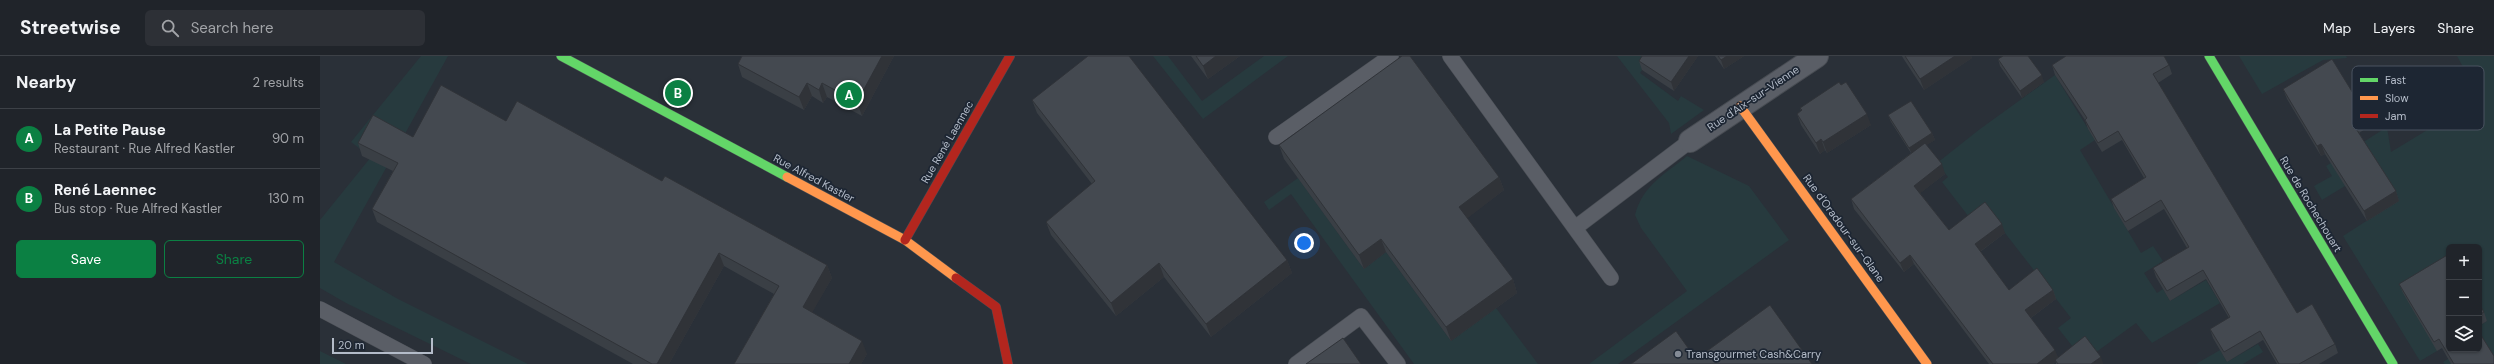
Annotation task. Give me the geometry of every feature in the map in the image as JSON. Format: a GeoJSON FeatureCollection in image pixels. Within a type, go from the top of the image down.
{"type":"FeatureCollection","features":[{"type":"Feature","properties":{"kind":"street","name":"Rue Alfred Kastler"},"geometry":{"type":"LineString","coordinates":[[561,56],[905,240],[996,307],[1008,364]]}},
{"type":"Feature","properties":{"kind":"street","name":"Rue René Laennec"},"geometry":{"type":"LineString","coordinates":[[905,240],[1010,56]]}},
{"type":"Feature","properties":{"kind":"street","name":"Rue d'Aix-sur-Vienne"},"geometry":{"type":"LineString","coordinates":[[1690,141],[1740,106],[1817,56]]}},
{"type":"Feature","properties":{"kind":"street","name":"Rue de Rochechouart"},"geometry":{"type":"LineString","coordinates":[[2209,56],[2393,364]]}},
{"type":"Feature","properties":{"kind":"street","name":"Rue d'Oradour-sur-Glane"},"geometry":{"type":"LineString","coordinates":[[1740,106],[1927,364]]}},
{"type":"Feature","properties":{"kind":"lane"},"geometry":{"type":"LineString","coordinates":[[1276,137],[1391,56]]}},
{"type":"Feature","properties":{"kind":"lane"},"geometry":{"type":"LineString","coordinates":[[1450,56],[1611,278]]}},
{"type":"Feature","properties":{"kind":"lane"},"geometry":{"type":"LineString","coordinates":[[1575,228],[1690,141]]}},
{"type":"Feature","properties":{"kind":"lane"},"geometry":{"type":"LineString","coordinates":[[320,309],[424,364]]}},
{"type":"Feature","properties":{"kind":"lane"},"geometry":{"type":"LineString","coordinates":[[1296,364],[1361,316],[1398,364]]}},
{"type":"Feature","properties":{"kind":"green space"},"geometry":{"type":"Polygon","coordinates":[[[421,56],[448,56],[334,262],[398,299],[528,364],[471,364],[346,303],[320,288],[320,220],[371,157],[351,142],[421,56]]]}},
{"type":"Feature","properties":{"kind":"green space"},"geometry":{"type":"Polygon","coordinates":[[[1153,56],[1168,56],[1202,101],[1264,56],[1288,56],[1203,119],[1153,56]]]}},
{"type":"Feature","properties":{"kind":"green space"},"geometry":{"type":"Polygon","coordinates":[[[1617,56],[1652,56],[1640,73],[1678,101],[1681,96],[1704,110],[1671,134],[1669,123],[1617,56]]]}},
{"type":"Feature","properties":{"kind":"green space"},"geometry":{"type":"Polygon","coordinates":[[[2239,56],[2346,56],[2347,58],[2323,60],[2262,94],[2239,56]]]}},
{"type":"Feature","properties":{"kind":"green space"},"geometry":{"type":"Polygon","coordinates":[[[2457,56],[2494,56],[2494,362],[2490,364],[2445,364],[2443,362],[2459,352],[2482,352],[2482,324],[2487,321],[2482,313],[2482,244],[2446,244],[2446,286],[2437,351],[2420,361],[2343,236],[2399,200],[2345,186],[2322,200],[2314,186],[2332,176],[2326,166],[2382,130],[2387,130],[2391,152],[2427,130],[2484,130],[2484,66],[2462,66],[2457,56]]]}},
{"type":"Feature","properties":{"kind":"green space"},"geometry":{"type":"Polygon","coordinates":[[[2055,75],[2095,140],[2080,150],[2141,253],[2153,246],[2163,261],[2144,273],[2157,293],[2163,289],[2170,301],[2206,280],[2220,303],[2152,343],[2136,323],[2095,353],[2073,347],[2058,328],[2071,318],[1984,206],[1969,217],[1942,182],[1948,177],[1937,163],[1980,129],[2055,75]]]}},
{"type":"Feature","properties":{"kind":"green space"},"geometry":{"type":"Polygon","coordinates":[[[1687,156],[1749,186],[1789,240],[1618,364],[1589,364],[1687,291],[1641,228],[1635,215],[1643,196],[1655,181],[1687,156]]]}},
{"type":"Feature","properties":{"kind":"green space"},"geometry":{"type":"Polygon","coordinates":[[[1298,178],[1364,269],[1386,252],[1451,341],[1496,308],[1538,364],[1414,364],[1291,194],[1269,210],[1264,202],[1298,178]]]}},
{"type":"Feature","properties":{"kind":"green space"},"geometry":{"type":"Polygon","coordinates":[[[2258,344],[2263,352],[2243,364],[2196,364],[2220,350],[2227,362],[2258,344]]]}},
{"type":"Feature","properties":{"kind":"green space"},"geometry":{"type":"Polygon","coordinates":[[[320,351],[346,364],[320,364],[320,351]]]}},
{"type":"Feature","properties":{"kind":"building"},"geometry":{"type":"Polygon","coordinates":[[[742,56],[882,56],[857,102],[822,83],[819,90],[807,83],[799,97],[738,64],[742,56]]]}},
{"type":"Feature","properties":{"kind":"building"},"geometry":{"type":"Polygon","coordinates":[[[1088,56],[1129,56],[1287,260],[1206,324],[1159,263],[1111,303],[1046,222],[1095,181],[1032,100],[1088,56]]]}},
{"type":"Feature","properties":{"kind":"building"},"geometry":{"type":"Polygon","coordinates":[[[1196,56],[1216,56],[1203,66],[1196,56]]]}},
{"type":"Feature","properties":{"kind":"building"},"geometry":{"type":"Polygon","coordinates":[[[1402,56],[1410,56],[1499,177],[1459,207],[1513,279],[1446,327],[1381,239],[1359,255],[1279,145],[1402,56]]]}},
{"type":"Feature","properties":{"kind":"building"},"geometry":{"type":"Polygon","coordinates":[[[1642,56],[1689,56],[1671,82],[1639,61],[1642,56]]]}},
{"type":"Feature","properties":{"kind":"building"},"geometry":{"type":"Polygon","coordinates":[[[1718,56],[1727,56],[1721,60],[1718,56]]]}},
{"type":"Feature","properties":{"kind":"building"},"geometry":{"type":"Polygon","coordinates":[[[1905,56],[1955,56],[1920,79],[1905,56]]]}},
{"type":"Feature","properties":{"kind":"building"},"geometry":{"type":"Polygon","coordinates":[[[2003,56],[2028,56],[2042,75],[2020,91],[1998,59],[2003,56]]]}},
{"type":"Feature","properties":{"kind":"building"},"geometry":{"type":"Polygon","coordinates":[[[2066,56],[2164,56],[2169,65],[2153,74],[2297,313],[2312,304],[2335,344],[2299,364],[2279,364],[2260,331],[2224,352],[2210,329],[2230,317],[2203,270],[2167,291],[2153,268],[2189,247],[2161,200],[2125,222],[2111,199],[2146,177],[2118,131],[2098,143],[2085,120],[2087,118],[2052,65],[2066,56]]]}},
{"type":"Feature","properties":{"kind":"building"},"geometry":{"type":"Polygon","coordinates":[[[2332,59],[2352,92],[2352,130],[2357,130],[2396,191],[2364,211],[2321,144],[2317,146],[2283,89],[2332,59]]]}},
{"type":"Feature","properties":{"kind":"building"},"geometry":{"type":"Polygon","coordinates":[[[1839,82],[1841,85],[1846,82],[1867,114],[1823,142],[1821,139],[1816,143],[1797,114],[1802,110],[1800,108],[1839,82]]]}},
{"type":"Feature","properties":{"kind":"building"},"geometry":{"type":"Polygon","coordinates":[[[441,85],[506,121],[517,101],[662,181],[665,176],[827,265],[803,307],[862,341],[849,364],[734,364],[779,286],[719,253],[657,364],[652,364],[372,209],[398,163],[358,143],[373,115],[413,137],[441,85]]]}},
{"type":"Feature","properties":{"kind":"building"},"geometry":{"type":"Polygon","coordinates":[[[1911,101],[1932,133],[1909,148],[1888,115],[1911,101]]]}},
{"type":"Feature","properties":{"kind":"building"},"geometry":{"type":"Polygon","coordinates":[[[1925,143],[1942,164],[1914,186],[1949,230],[1985,202],[2002,224],[1975,244],[2009,290],[2037,268],[2053,290],[2025,310],[2055,350],[2037,364],[1993,364],[1910,255],[1900,263],[1851,199],[1925,143]]]}},
{"type":"Feature","properties":{"kind":"building"},"geometry":{"type":"Polygon","coordinates":[[[2446,256],[2446,351],[2439,339],[2434,342],[2399,284],[2446,256]]]}},
{"type":"Feature","properties":{"kind":"building"},"geometry":{"type":"Polygon","coordinates":[[[1770,305],[1812,364],[1631,364],[1676,331],[1696,359],[1770,305]]]}},
{"type":"Feature","properties":{"kind":"building"},"geometry":{"type":"Polygon","coordinates":[[[2085,336],[2101,357],[2091,364],[2058,364],[2055,360],[2085,336]]]}},
{"type":"Feature","properties":{"kind":"building"},"geometry":{"type":"Polygon","coordinates":[[[2482,337],[2494,356],[2494,364],[2454,364],[2447,352],[2482,352],[2482,337]]]}},
{"type":"Feature","properties":{"kind":"building"},"geometry":{"type":"Polygon","coordinates":[[[1343,338],[1361,364],[1306,364],[1343,338]]]}},
{"type":"Feature","properties":{"kind":"traffic: fast"},"geometry":{"type":"LineString","coordinates":[[561,56],[787,177]]}},
{"type":"Feature","properties":{"kind":"traffic: fast"},"geometry":{"type":"LineString","coordinates":[[2209,56],[2393,364]]}},
{"type":"Feature","properties":{"kind":"traffic: slow"},"geometry":{"type":"LineString","coordinates":[[1740,106],[1927,364]]}},
{"type":"Feature","properties":{"kind":"traffic: slow"},"geometry":{"type":"LineString","coordinates":[[787,177],[905,240],[956,278]]}},
{"type":"Feature","properties":{"kind":"traffic: jam"},"geometry":{"type":"LineString","coordinates":[[905,240],[1010,56]]}},
{"type":"Feature","properties":{"kind":"traffic: jam"},"geometry":{"type":"LineString","coordinates":[[956,278],[996,307],[1008,364]]}},
{"type":"Feature","properties":{"kind":"place","name":"René Laennec"},"geometry":{"type":"Point","coordinates":[678,93]}},
{"type":"Feature","properties":{"kind":"place","name":"La Petite Pause"},"geometry":{"type":"Point","coordinates":[849,95]}},
{"type":"Feature","properties":{"kind":"place","name":"Transgourmet Cash&Carry"},"geometry":{"type":"Point","coordinates":[1678,354]}}]}
